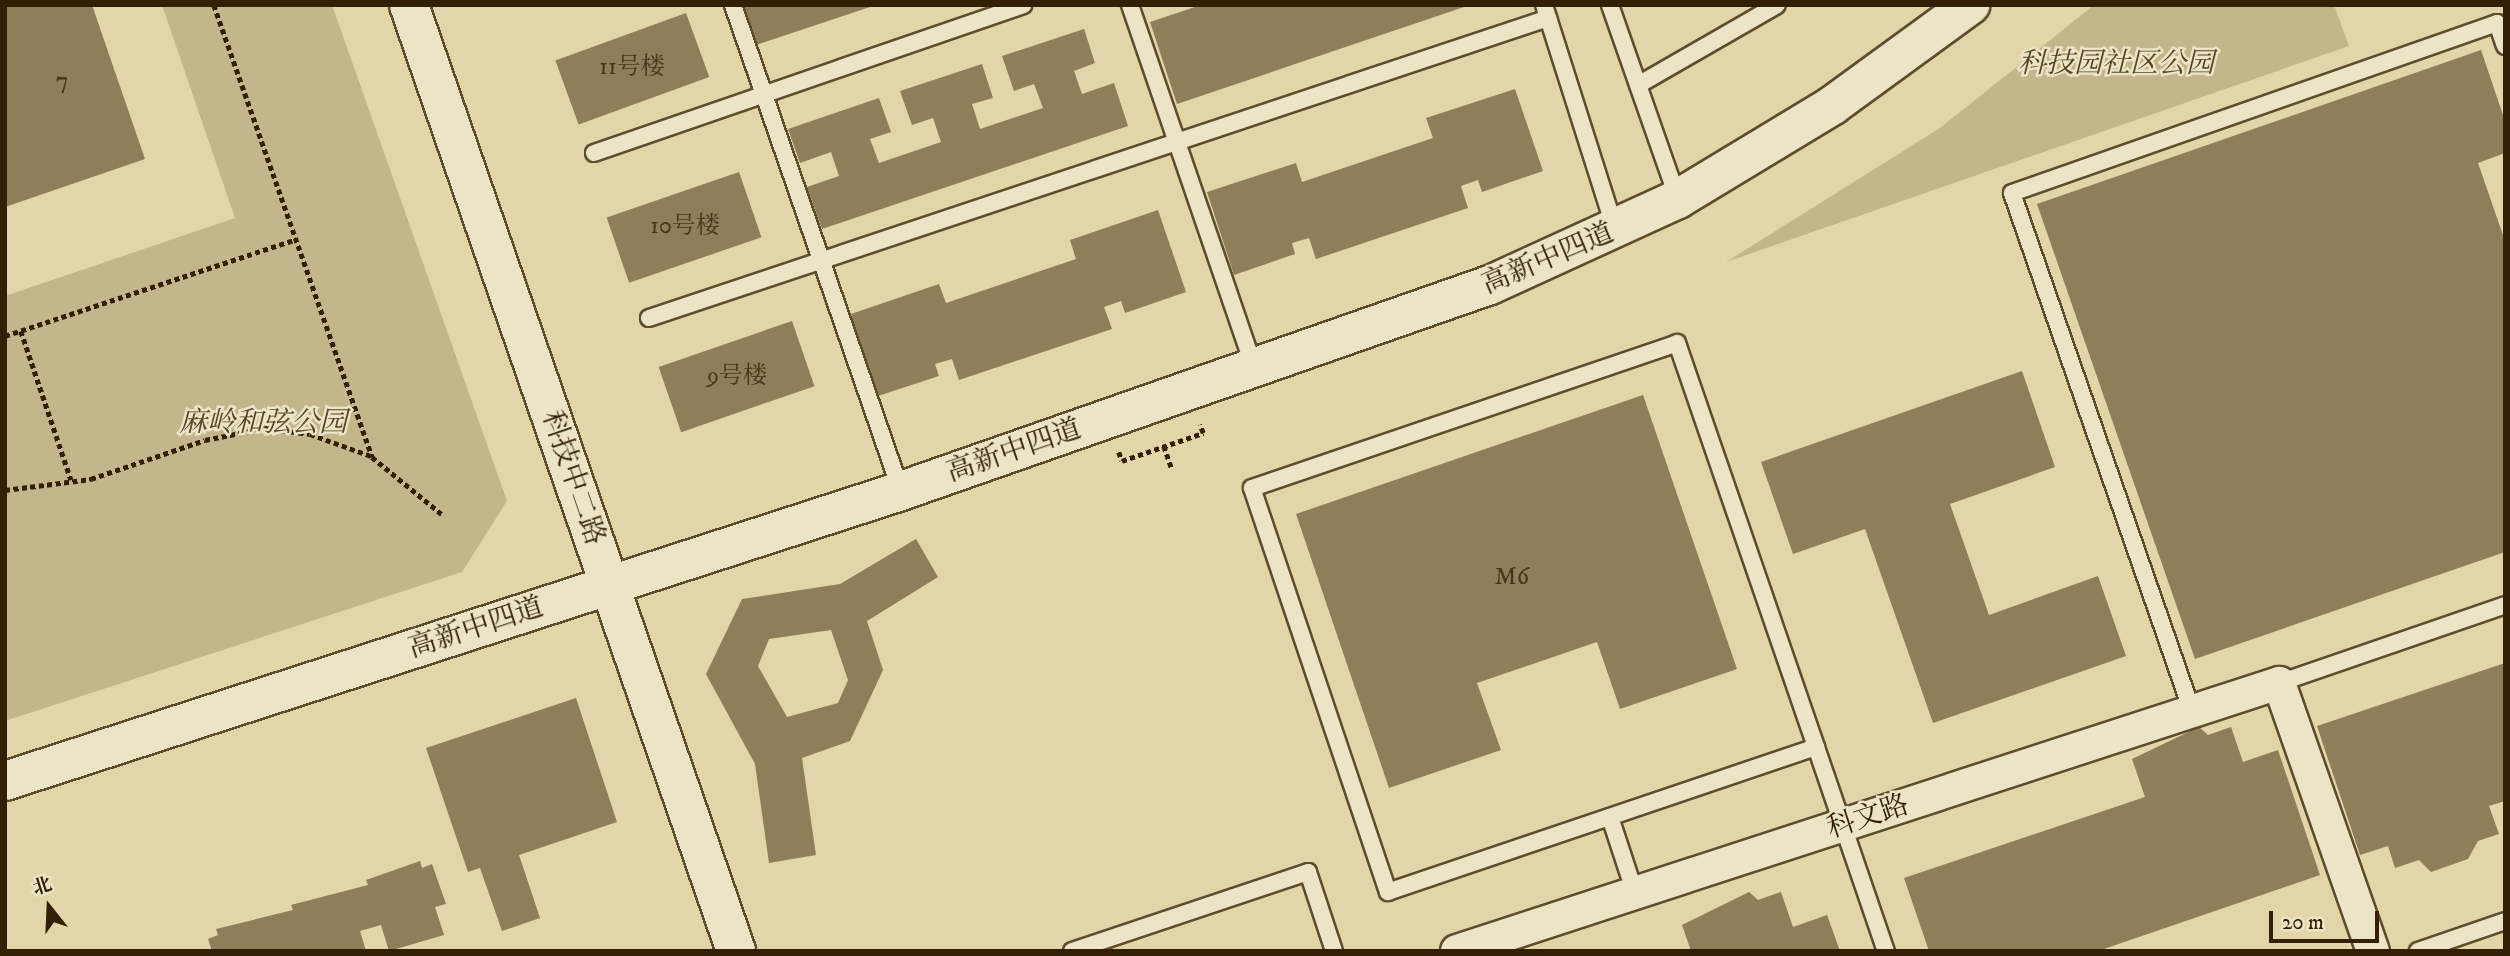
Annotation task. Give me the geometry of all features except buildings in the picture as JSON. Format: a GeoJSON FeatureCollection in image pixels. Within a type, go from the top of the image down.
{"type":"FeatureCollection","features":[{"type":"Feature","properties":{"kind":"main road","name":"科技中二路"},"geometry":{"type":"LineString","coordinates":[[409,5],[736,951]]}},
{"type":"Feature","properties":{"kind":"main road","name":"高新中四道"},"geometry":{"type":"LineString","coordinates":[[5,781],[901,491],[1490,285],[1615,231],[1678,199],[1833,105],[1970,5]]}},
{"type":"Feature","properties":{"kind":"street","name":"科文路"},"geometry":{"type":"LineString","coordinates":[[1457,951],[2279,682]]}},
{"type":"Feature","properties":{"kind":"street"},"geometry":{"type":"LineString","coordinates":[[2279,682],[2373,951]]}},
{"type":"Feature","properties":{"kind":"lane"},"geometry":{"type":"LineString","coordinates":[[733,5],[901,491]]}},
{"type":"Feature","properties":{"kind":"lane"},"geometry":{"type":"LineString","coordinates":[[594,153],[1023,5]]}},
{"type":"Feature","properties":{"kind":"lane"},"geometry":{"type":"LineString","coordinates":[[1130,5],[1254,368]]}},
{"type":"Feature","properties":{"kind":"lane"},"geometry":{"type":"LineString","coordinates":[[1610,5],[1678,199]]}},
{"type":"Feature","properties":{"kind":"lane"},"geometry":{"type":"LineString","coordinates":[[1638,85],[1777,5]]}},
{"type":"Feature","properties":{"kind":"lane"},"geometry":{"type":"LineString","coordinates":[[649,318],[1177,143],[1546,12],[1615,231]]}},
{"type":"Feature","properties":{"kind":"lane"},"geometry":{"type":"LineString","coordinates":[[2192,711],[2012,193],[2497,23],[2505,46]]}},
{"type":"Feature","properties":{"kind":"lane"},"geometry":{"type":"LineString","coordinates":[[1816,747],[1388,892],[1252,488],[1677,343],[1816,747],[1842,825],[1886,951]]}},
{"type":"Feature","properties":{"kind":"lane"},"geometry":{"type":"LineString","coordinates":[[2279,682],[2505,605]]}},
{"type":"Feature","properties":{"kind":"lane"},"geometry":{"type":"LineString","coordinates":[[1610,817],[1635,893]]}},
{"type":"Feature","properties":{"kind":"lane"},"geometry":{"type":"LineString","coordinates":[[1072,951],[1307,872],[1334,951]]}},
{"type":"Feature","properties":{"kind":"lane"},"geometry":{"type":"LineString","coordinates":[[2418,951],[2505,921]]}},
{"type":"Feature","properties":{"kind":"path"},"geometry":{"type":"LineString","coordinates":[[214,5],[372,457]]}},
{"type":"Feature","properties":{"kind":"path"},"geometry":{"type":"LineString","coordinates":[[5,336],[296,239]]}},
{"type":"Feature","properties":{"kind":"path"},"geometry":{"type":"LineString","coordinates":[[21,331],[71,480]]}},
{"type":"Feature","properties":{"kind":"path"},"geometry":{"type":"LineString","coordinates":[[1116,445],[1122,461],[1203,433],[1197,417]]}},
{"type":"Feature","properties":{"kind":"path"},"geometry":{"type":"LineString","coordinates":[[5,490],[71,480],[265,428],[310,435],[372,457],[444,516]]}},
{"type":"Feature","properties":{"kind":"path"},"geometry":{"type":"LineString","coordinates":[[1164,446],[1172,469]]}},
{"type":"Feature","properties":{"kind":"green space","name":"麻岭和弦公园"},"geometry":{"type":"Polygon","coordinates":[[[162,5],[332,5],[507,501],[462,572],[5,721],[5,296],[235,218],[162,5]]]}},
{"type":"Feature","properties":{"kind":"green space","name":"科技园社区公园"},"geometry":{"type":"Polygon","coordinates":[[[2094,5],[2334,5],[2349,46],[1726,262],[1940,128],[2094,5]]]}}]}
